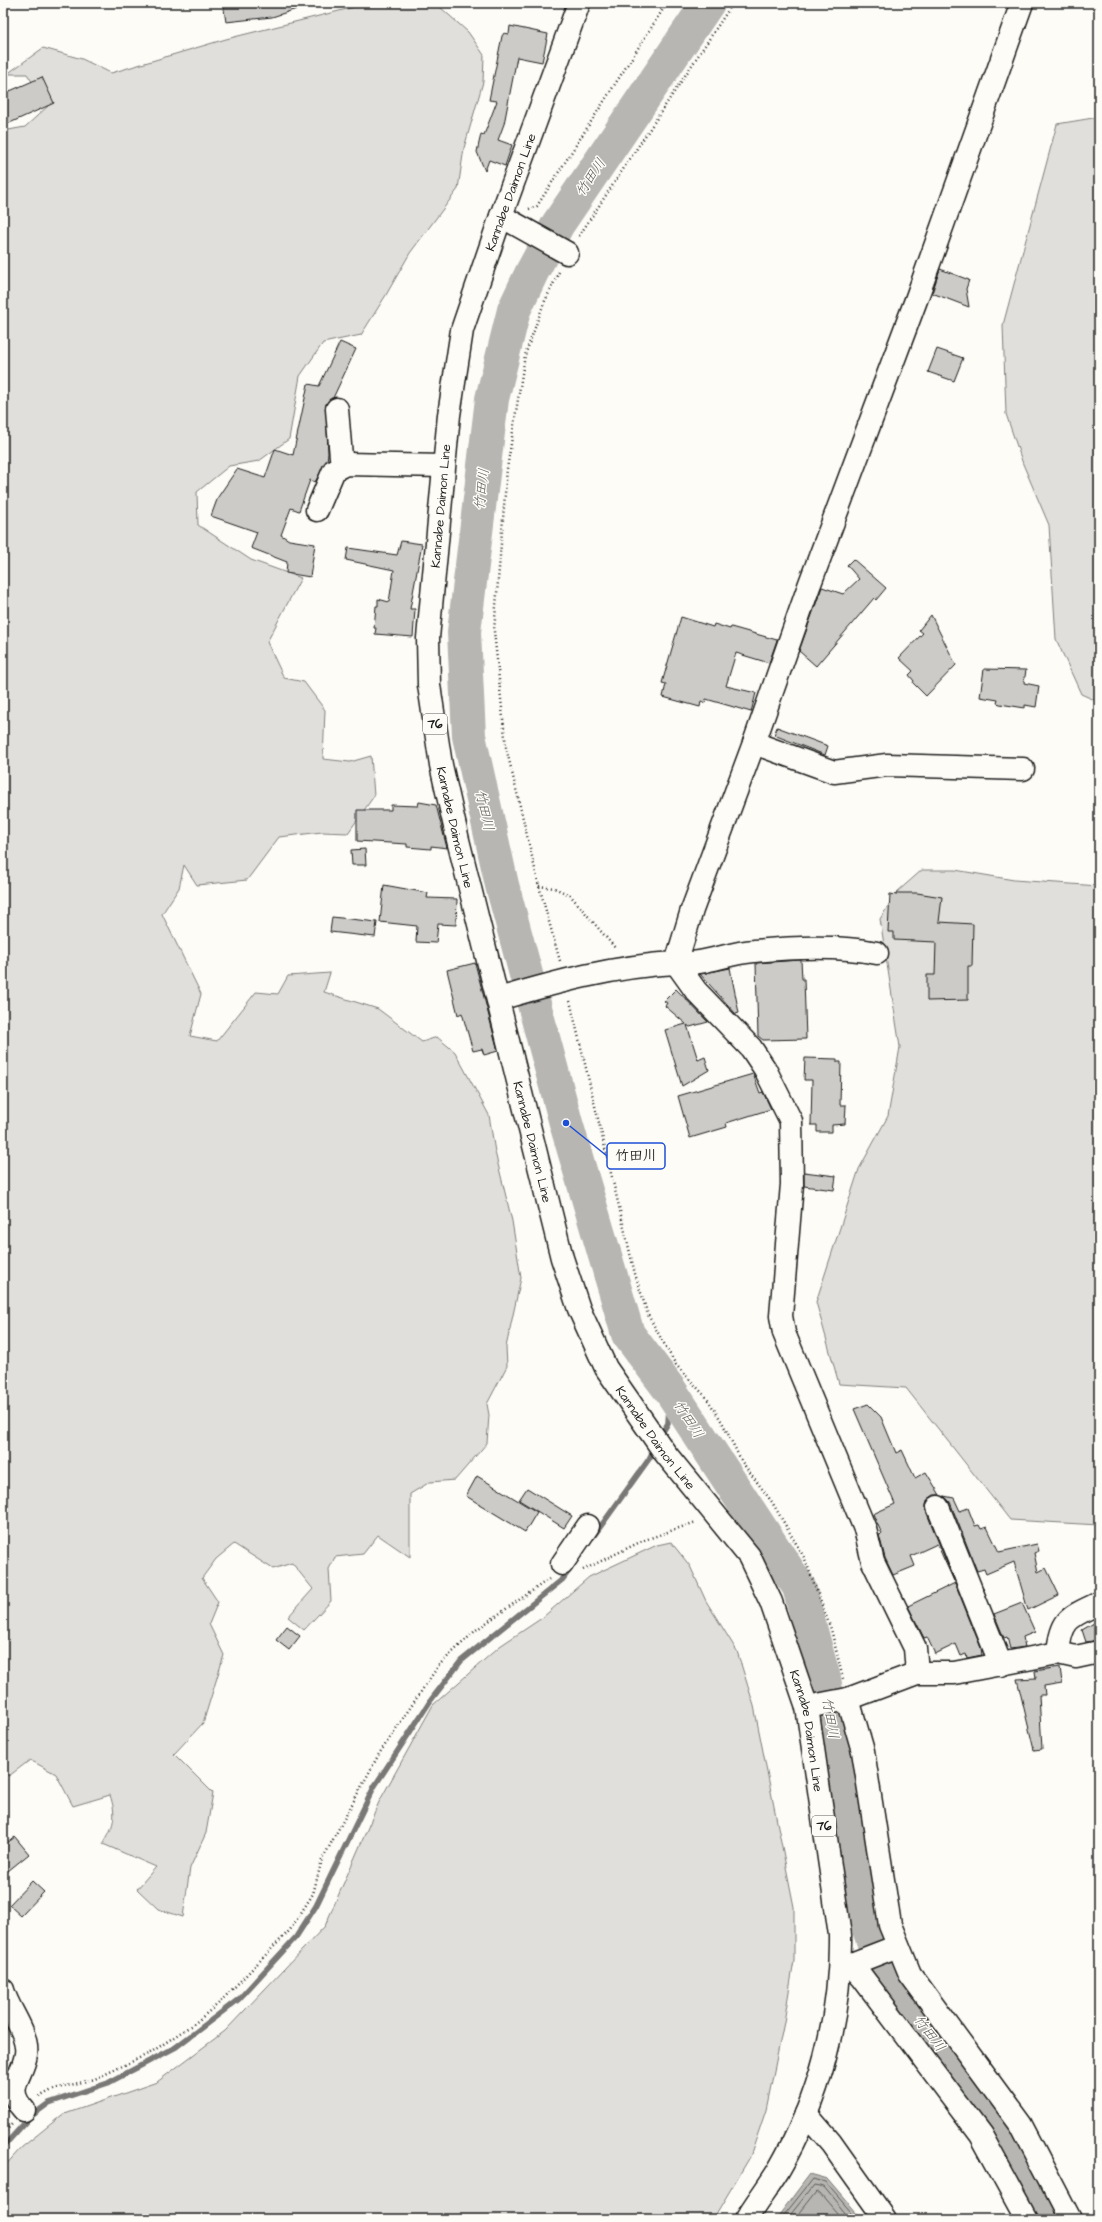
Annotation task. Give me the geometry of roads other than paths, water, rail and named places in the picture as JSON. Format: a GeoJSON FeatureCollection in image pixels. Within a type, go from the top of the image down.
{"type":"FeatureCollection","features":[{"type":"Feature","properties":{"kind":"street","name":"Kannabe Daimon Line"},"geometry":{"type":"LineString","coordinates":[[579,3],[501,216],[462,330],[448,415],[443,466],[428,638],[429,685],[441,766],[458,840],[505,997],[562,1258],[579,1309],[606,1368],[649,1431],[665,1453],[749,1556],[772,1602],[813,1706],[840,1934],[851,1965],[820,2079],[806,2114],[778,2170],[746,2219]]}},
{"type":"Feature","properties":{"kind":"street"},"geometry":{"type":"LineString","coordinates":[[676,963],[692,910],[754,744],[809,586],[916,300],[1019,4]]}},
{"type":"Feature","properties":{"kind":"street"},"geometry":{"type":"LineString","coordinates":[[501,216],[564,252]]}},
{"type":"Feature","properties":{"kind":"street"},"geometry":{"type":"LineString","coordinates":[[337,409],[341,456],[346,464]]}},
{"type":"Feature","properties":{"kind":"street"},"geometry":{"type":"LineString","coordinates":[[317,510],[334,470],[346,464],[443,466]]}},
{"type":"Feature","properties":{"kind":"street"},"geometry":{"type":"LineString","coordinates":[[754,744],[834,772],[887,765],[1023,769]]}},
{"type":"Feature","properties":{"kind":"street"},"geometry":{"type":"LineString","coordinates":[[505,997],[631,967],[676,963],[694,964],[753,951],[849,947],[877,953]]}},
{"type":"Feature","properties":{"kind":"street"},"geometry":{"type":"LineString","coordinates":[[676,963],[696,991],[751,1048],[765,1069],[791,1121],[792,1184],[781,1316],[784,1333],[865,1529],[873,1562],[915,1648],[917,1673]]}},
{"type":"Feature","properties":{"kind":"street"},"geometry":{"type":"LineString","coordinates":[[938,1507],[1002,1665]]}},
{"type":"Feature","properties":{"kind":"street"},"geometry":{"type":"LineString","coordinates":[[570,1569],[588,1526]]}},
{"type":"Feature","properties":{"kind":"street"},"geometry":{"type":"LineString","coordinates":[[1058,1653],[1060,1633],[1073,1615],[1099,1603]]}},
{"type":"Feature","properties":{"kind":"street"},"geometry":{"type":"LineString","coordinates":[[813,1706],[845,1700],[917,1673],[954,1673],[1002,1665],[1058,1653],[1076,1658],[1099,1652]]}},
{"type":"Feature","properties":{"kind":"street"},"geometry":{"type":"LineString","coordinates":[[845,1700],[863,1751],[890,1925],[895,1947],[910,1974],[1021,2125],[1070,2219]]}},
{"type":"Feature","properties":{"kind":"street"},"geometry":{"type":"LineString","coordinates":[[895,1947],[851,1965],[862,1977],[981,2135],[1027,2219]]}},
{"type":"Feature","properties":{"kind":"street"},"geometry":{"type":"LineString","coordinates":[[3,1990],[6,2001],[21,2027],[26,2053],[14,2093],[16,2102],[24,2110]]}},
{"type":"Feature","properties":{"kind":"street"},"geometry":{"type":"LineString","coordinates":[[806,2114],[831,2143],[885,2219]]}},
{"type":"Feature","properties":{"kind":"water"},"geometry":{"type":"Polygon","coordinates":[[[810,2174],[828,2179],[862,2219],[776,2219],[810,2174]]]}},
{"type":"Feature","properties":{"kind":"waterway","name":"竹田川"},"geometry":{"type":"LineString","coordinates":[[708,3],[558,224],[532,272],[514,310],[492,399],[464,632],[469,736],[502,885],[566,1123],[628,1334],[670,1390],[799,1587],[824,1679],[869,1929],[885,1974],[986,2107],[1049,2219]]}},
{"type":"Feature","properties":{"kind":"waterway"},"geometry":{"type":"LineString","coordinates":[[660,1437],[668,1423],[670,1390]]}},
{"type":"Feature","properties":{"kind":"waterway"},"geometry":{"type":"LineString","coordinates":[[593,1537],[649,1459],[655,1447]]}},
{"type":"Feature","properties":{"kind":"waterway"},"geometry":{"type":"LineString","coordinates":[[3,2147],[30,2117],[49,2103],[108,2083],[176,2047],[239,1999],[296,1937],[316,1906],[374,1787],[431,1700],[461,1661],[563,1579],[571,1568]]}},
{"type":"Feature","properties":{"kind":"place","name":"竹田川"},"geometry":{"type":"Point","coordinates":[566,1123]}}]}
